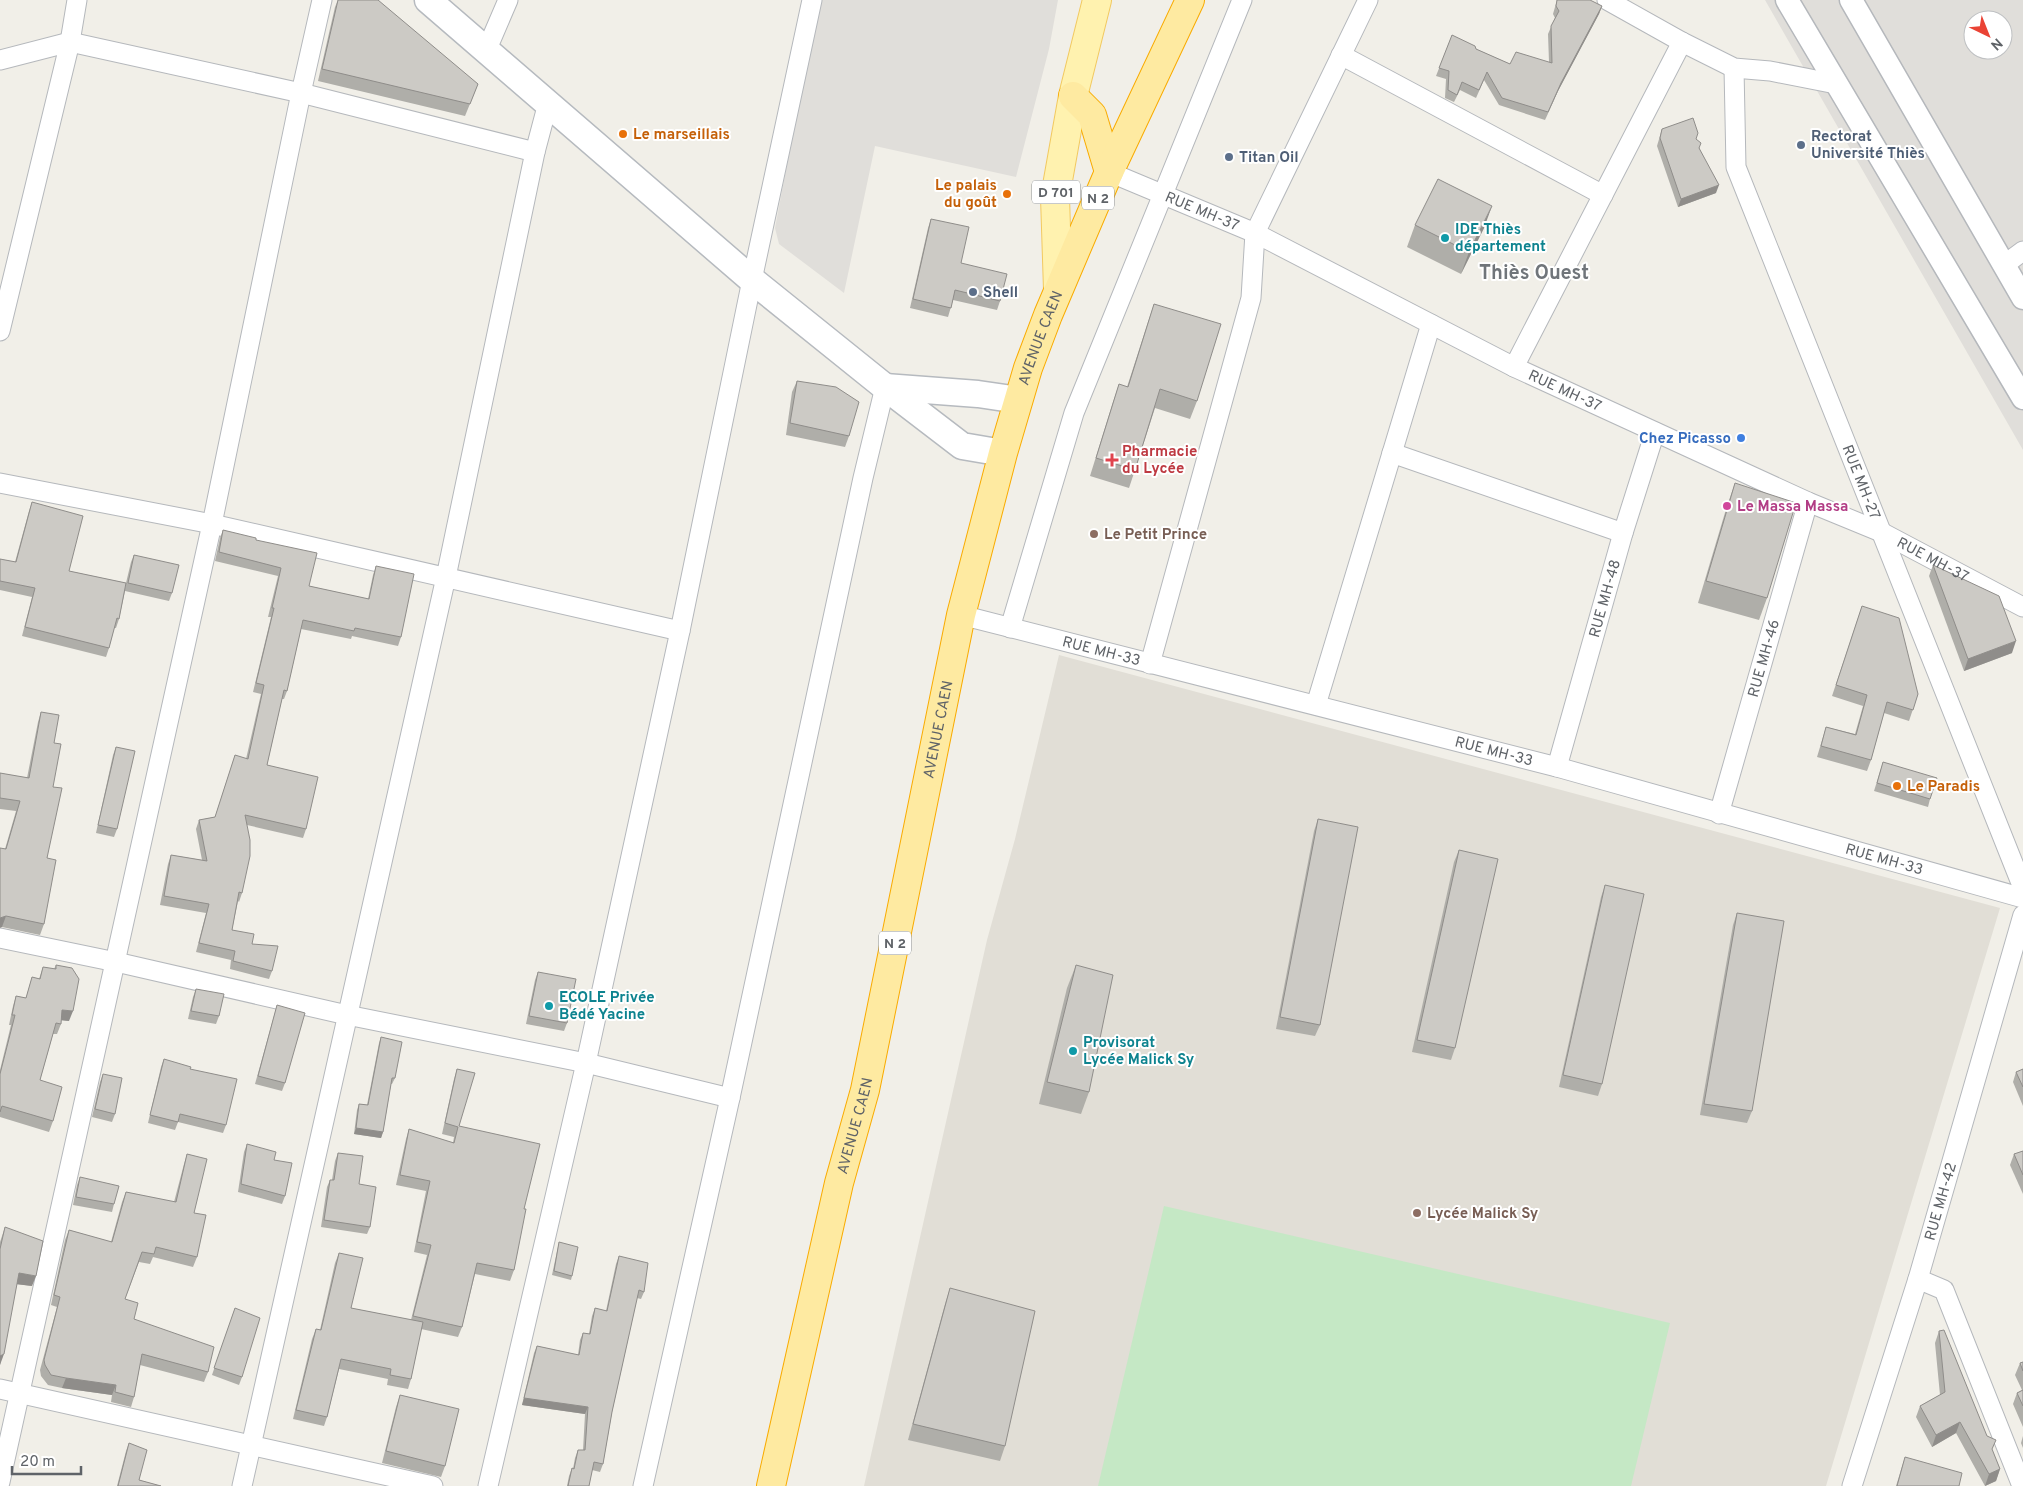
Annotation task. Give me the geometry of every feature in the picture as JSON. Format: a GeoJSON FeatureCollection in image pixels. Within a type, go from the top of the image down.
{"type":"FeatureCollection","features":[{"type":"Feature","properties":{"kind":"highway","name":"AVENUE CAEN"},"geometry":{"type":"LineString","coordinates":[[771,1486],[839,1183],[865,1090],[961,615],[1003,453],[1028,368],[1058,290],[1109,172],[1190,0]]}},
{"type":"Feature","properties":{"kind":"highway"},"geometry":{"type":"LineString","coordinates":[[1073,96],[1092,115],[1109,172]]}},
{"type":"Feature","properties":{"kind":"main road"},"geometry":{"type":"LineString","coordinates":[[428,0],[487,49],[752,280],[885,387],[962,446],[1003,453]]}},
{"type":"Feature","properties":{"kind":"main road","name":"D 701"},"geometry":{"type":"LineString","coordinates":[[1058,290],[1055,198],[1073,96],[1097,0]]}},
{"type":"Feature","properties":{"kind":"main road"},"geometry":{"type":"LineString","coordinates":[[885,387],[978,394],[1018,400]]}},
{"type":"Feature","properties":{"kind":"street"},"geometry":{"type":"LineString","coordinates":[[0,331],[70,42],[77,0]]}},
{"type":"Feature","properties":{"kind":"street"},"geometry":{"type":"LineString","coordinates":[[0,1482],[212,524],[322,0]]}},
{"type":"Feature","properties":{"kind":"street"},"geometry":{"type":"LineString","coordinates":[[487,49],[508,0]]}},
{"type":"Feature","properties":{"kind":"street"},"geometry":{"type":"LineString","coordinates":[[488,1486],[586,1063],[680,631],[812,0]]}},
{"type":"Feature","properties":{"kind":"street"},"geometry":{"type":"LineString","coordinates":[[1010,628],[1074,413],[1242,0]]}},
{"type":"Feature","properties":{"kind":"street"},"geometry":{"type":"LineString","coordinates":[[1150,664],[1251,298],[1255,233],[1368,0]]}},
{"type":"Feature","properties":{"kind":"street"},"geometry":{"type":"LineString","coordinates":[[1607,0],[1682,42],[1734,68],[1770,71],[1836,84]]}},
{"type":"Feature","properties":{"kind":"street"},"geometry":{"type":"LineString","coordinates":[[1787,0],[2023,398]]}},
{"type":"Feature","properties":{"kind":"street"},"geometry":{"type":"LineString","coordinates":[[1851,0],[2023,298]]}},
{"type":"Feature","properties":{"kind":"street"},"geometry":{"type":"LineString","coordinates":[[0,60],[70,42],[301,93],[535,152]]}},
{"type":"Feature","properties":{"kind":"street"},"geometry":{"type":"LineString","coordinates":[[1514,367],[1682,42]]}},
{"type":"Feature","properties":{"kind":"street"},"geometry":{"type":"LineString","coordinates":[[1341,55],[1603,195]]}},
{"type":"Feature","properties":{"kind":"street","name":"RUE MH-27"},"geometry":{"type":"LineString","coordinates":[[1734,68],[1736,167],[2023,888]]}},
{"type":"Feature","properties":{"kind":"street"},"geometry":{"type":"LineString","coordinates":[[242,1486],[446,577],[535,152],[548,103]]}},
{"type":"Feature","properties":{"kind":"street","name":"RUE MH-37"},"geometry":{"type":"LineString","coordinates":[[1109,172],[1255,233],[1514,367],[1808,502],[1881,532],[2023,607]]}},
{"type":"Feature","properties":{"kind":"street"},"geometry":{"type":"LineString","coordinates":[[2004,265],[2023,252]]}},
{"type":"Feature","properties":{"kind":"street"},"geometry":{"type":"LineString","coordinates":[[1316,705],[1431,324]]}},
{"type":"Feature","properties":{"kind":"street"},"geometry":{"type":"LineString","coordinates":[[643,1486],[730,1098],[860,488],[885,387]]}},
{"type":"Feature","properties":{"kind":"street","name":"RUE MH-48"},"geometry":{"type":"LineString","coordinates":[[1557,767],[1623,533],[1655,432]]}},
{"type":"Feature","properties":{"kind":"street"},"geometry":{"type":"LineString","coordinates":[[1392,453],[1623,533]]}},
{"type":"Feature","properties":{"kind":"street"},"geometry":{"type":"LineString","coordinates":[[0,483],[212,524],[680,631]]}},
{"type":"Feature","properties":{"kind":"street","name":"RUE MH-46"},"geometry":{"type":"LineString","coordinates":[[1719,814],[1808,502]]}},
{"type":"Feature","properties":{"kind":"street","name":"RUE MH-33"},"geometry":{"type":"LineString","coordinates":[[961,615],[1557,767],[2023,898]]}},
{"type":"Feature","properties":{"kind":"street","name":"RUE MH-42"},"geometry":{"type":"LineString","coordinates":[[1852,1486],[1918,1278],[2023,915]]}},
{"type":"Feature","properties":{"kind":"street"},"geometry":{"type":"LineString","coordinates":[[0,938],[116,962],[347,1015],[586,1063],[730,1098]]}},
{"type":"Feature","properties":{"kind":"street"},"geometry":{"type":"LineString","coordinates":[[1918,1278],[1944,1290],[2022,1486]]}},
{"type":"Feature","properties":{"kind":"street"},"geometry":{"type":"LineString","coordinates":[[0,1389],[433,1486]]}},
{"type":"Feature","properties":{"kind":"shaded area"},"geometry":{"type":"Polygon","coordinates":[[[818,0],[1058,0],[1049,49],[1016,177],[875,146],[844,293],[779,244],[775,228],[818,0]]]}},
{"type":"Feature","properties":{"kind":"shaded area"},"geometry":{"type":"Polygon","coordinates":[[[1765,0],[2023,0],[2023,450],[1765,0]]]}},
{"type":"Feature","properties":{"kind":"shaded area","name":"Lycée Malick Sy"},"geometry":{"type":"Polygon","coordinates":[[[1059,655],[2000,908],[1826,1486],[864,1486],[987,940],[1015,839],[1059,655]]]}},
{"type":"Feature","properties":{"kind":"green space"},"geometry":{"type":"Polygon","coordinates":[[[1164,1206],[1670,1323],[1631,1486],[1098,1486],[1164,1206]]]}},
{"type":"Feature","properties":{"kind":"building"},"geometry":{"type":"Polygon","coordinates":[[[338,0],[378,0],[478,84],[470,104],[322,69],[338,0]]]}},
{"type":"Feature","properties":{"kind":"building"},"geometry":{"type":"Polygon","coordinates":[[[1557,0],[1590,0],[1602,6],[1561,83],[1548,112],[1502,98],[1487,72],[1479,90],[1462,82],[1457,95],[1448,90],[1449,71],[1439,68],[1452,35],[1475,46],[1476,49],[1510,64],[1516,52],[1552,63],[1551,26],[1559,11],[1556,6],[1557,0]]]}},
{"type":"Feature","properties":{"kind":"building"},"geometry":{"type":"Polygon","coordinates":[[[1693,118],[1698,133],[1696,139],[1701,143],[1699,148],[1719,185],[1681,199],[1660,138],[1662,129],[1693,118]]]}},
{"type":"Feature","properties":{"kind":"building"},"geometry":{"type":"Polygon","coordinates":[[[1438,179],[1492,206],[1469,252],[1415,225],[1438,179]]]}},
{"type":"Feature","properties":{"kind":"building"},"geometry":{"type":"Polygon","coordinates":[[[931,219],[969,227],[961,263],[1007,274],[1000,301],[955,290],[951,308],[913,299],[931,219]]]}},
{"type":"Feature","properties":{"kind":"building"},"geometry":{"type":"Polygon","coordinates":[[[1154,304],[1221,324],[1197,401],[1160,389],[1135,470],[1096,458],[1119,384],[1128,387],[1154,304]]]}},
{"type":"Feature","properties":{"kind":"building"},"geometry":{"type":"Polygon","coordinates":[[[797,381],[836,387],[859,402],[849,436],[790,423],[797,381]]]}},
{"type":"Feature","properties":{"kind":"building"},"geometry":{"type":"Polygon","coordinates":[[[1735,483],[1796,503],[1767,598],[1706,581],[1735,483]]]}},
{"type":"Feature","properties":{"kind":"building"},"geometry":{"type":"Polygon","coordinates":[[[32,502],[83,516],[69,571],[126,583],[119,619],[117,618],[109,648],[25,627],[35,588],[0,581],[0,559],[16,562],[32,502]]]}},
{"type":"Feature","properties":{"kind":"building"},"geometry":{"type":"Polygon","coordinates":[[[223,530],[256,538],[256,540],[317,553],[309,586],[369,599],[376,566],[414,574],[401,637],[355,628],[354,631],[303,620],[287,691],[284,690],[267,765],[318,777],[306,829],[245,815],[250,840],[250,856],[242,893],[239,892],[232,930],[254,934],[252,944],[278,946],[272,971],[233,961],[235,951],[199,943],[209,904],[164,896],[171,855],[207,861],[199,820],[215,817],[235,755],[248,759],[264,685],[256,683],[274,608],[272,608],[281,568],[219,552],[223,530]]]}},
{"type":"Feature","properties":{"kind":"building"},"geometry":{"type":"Polygon","coordinates":[[[134,555],[179,565],[172,593],[128,583],[134,555]]]}},
{"type":"Feature","properties":{"kind":"building"},"geometry":{"type":"Polygon","coordinates":[[[1933,565],[1999,596],[2016,641],[1968,659],[1933,565]]]}},
{"type":"Feature","properties":{"kind":"building"},"geometry":{"type":"Polygon","coordinates":[[[1862,606],[1899,618],[1918,694],[1913,710],[1887,702],[1871,760],[1821,746],[1826,727],[1856,735],[1867,695],[1836,685],[1862,606]]]}},
{"type":"Feature","properties":{"kind":"building"},"geometry":{"type":"Polygon","coordinates":[[[41,712],[59,715],[54,743],[61,744],[53,787],[62,788],[47,858],[56,860],[44,924],[6,916],[0,918],[0,848],[6,849],[20,801],[0,798],[0,773],[29,778],[41,712]]]}},
{"type":"Feature","properties":{"kind":"building"},"geometry":{"type":"Polygon","coordinates":[[[116,747],[135,751],[117,829],[98,825],[116,747]]]}},
{"type":"Feature","properties":{"kind":"building"},"geometry":{"type":"Polygon","coordinates":[[[1883,762],[1937,778],[1930,799],[1877,783],[1883,762]]]}},
{"type":"Feature","properties":{"kind":"building"},"geometry":{"type":"Polygon","coordinates":[[[1318,819],[1358,827],[1320,1025],[1280,1017],[1318,819]]]}},
{"type":"Feature","properties":{"kind":"building"},"geometry":{"type":"Polygon","coordinates":[[[1459,850],[1498,859],[1455,1048],[1417,1040],[1459,850]]]}},
{"type":"Feature","properties":{"kind":"building"},"geometry":{"type":"Polygon","coordinates":[[[1605,885],[1644,894],[1602,1084],[1563,1075],[1605,885]]]}},
{"type":"Feature","properties":{"kind":"building"},"geometry":{"type":"Polygon","coordinates":[[[1737,913],[1784,921],[1752,1111],[1704,1104],[1737,913]]]}},
{"type":"Feature","properties":{"kind":"building"},"geometry":{"type":"Polygon","coordinates":[[[56,965],[72,968],[79,979],[73,1011],[62,1010],[61,1024],[56,1023],[40,1080],[62,1087],[53,1121],[2,1106],[0,1112],[0,1074],[15,1015],[12,1015],[16,996],[26,998],[32,977],[40,979],[43,967],[56,969],[56,965]]]}},
{"type":"Feature","properties":{"kind":"building","name":"Provisorat Lycée Malick Sy"},"geometry":{"type":"Polygon","coordinates":[[[1076,965],[1113,975],[1089,1092],[1047,1082],[1076,965]]]}},
{"type":"Feature","properties":{"kind":"building","name":"ECOLE Privée Bédé Yacine"},"geometry":{"type":"Polygon","coordinates":[[[538,972],[576,979],[567,1023],[529,1016],[538,972]]]}},
{"type":"Feature","properties":{"kind":"building"},"geometry":{"type":"Polygon","coordinates":[[[196,989],[224,994],[219,1016],[191,1011],[196,989]]]}},
{"type":"Feature","properties":{"kind":"building"},"geometry":{"type":"Polygon","coordinates":[[[277,1005],[305,1013],[285,1083],[258,1076],[277,1005]]]}},
{"type":"Feature","properties":{"kind":"building"},"geometry":{"type":"Polygon","coordinates":[[[381,1037],[402,1042],[395,1078],[392,1078],[383,1132],[356,1128],[359,1104],[368,1105],[381,1037]]]}},
{"type":"Feature","properties":{"kind":"building"},"geometry":{"type":"Polygon","coordinates":[[[164,1059],[191,1067],[190,1069],[237,1079],[226,1125],[180,1114],[178,1122],[150,1115],[164,1059]]]}},
{"type":"Feature","properties":{"kind":"building"},"geometry":{"type":"Polygon","coordinates":[[[457,1069],[475,1073],[459,1126],[540,1144],[524,1209],[526,1209],[514,1270],[477,1263],[462,1327],[413,1316],[431,1245],[417,1242],[430,1181],[400,1175],[409,1129],[454,1143],[458,1127],[445,1123],[457,1069]]]}},
{"type":"Feature","properties":{"kind":"building"},"geometry":{"type":"Polygon","coordinates":[[[2023,1069],[2023,1087],[2016,1072],[2023,1069]]]}},
{"type":"Feature","properties":{"kind":"building"},"geometry":{"type":"Polygon","coordinates":[[[103,1074],[122,1078],[115,1114],[95,1109],[103,1074]]]}},
{"type":"Feature","properties":{"kind":"building"},"geometry":{"type":"Polygon","coordinates":[[[247,1144],[276,1152],[274,1160],[292,1163],[285,1196],[241,1184],[247,1144]]]}},
{"type":"Feature","properties":{"kind":"building"},"geometry":{"type":"Polygon","coordinates":[[[2023,1151],[2023,1175],[2014,1154],[2023,1151]]]}},
{"type":"Feature","properties":{"kind":"building"},"geometry":{"type":"Polygon","coordinates":[[[338,1153],[363,1156],[359,1184],[376,1187],[370,1227],[324,1220],[330,1180],[334,1180],[338,1153]]]}},
{"type":"Feature","properties":{"kind":"building"},"geometry":{"type":"Polygon","coordinates":[[[187,1154],[207,1159],[194,1213],[206,1215],[197,1257],[156,1247],[154,1254],[142,1252],[125,1299],[138,1303],[134,1319],[214,1347],[208,1372],[142,1354],[134,1397],[115,1392],[116,1385],[51,1375],[44,1360],[60,1297],[54,1295],[69,1230],[112,1242],[126,1192],[176,1202],[187,1154]]]}},
{"type":"Feature","properties":{"kind":"building"},"geometry":{"type":"Polygon","coordinates":[[[80,1177],[119,1186],[114,1204],[76,1197],[80,1177]]]}},
{"type":"Feature","properties":{"kind":"building"},"geometry":{"type":"Polygon","coordinates":[[[5,1227],[43,1241],[36,1276],[19,1273],[4,1354],[0,1356],[0,1249],[5,1227]]]}},
{"type":"Feature","properties":{"kind":"building"},"geometry":{"type":"Polygon","coordinates":[[[559,1242],[578,1247],[572,1276],[554,1271],[559,1242]]]}},
{"type":"Feature","properties":{"kind":"building"},"geometry":{"type":"Polygon","coordinates":[[[339,1253],[363,1258],[351,1308],[423,1322],[411,1379],[390,1375],[391,1369],[341,1359],[327,1417],[296,1410],[316,1329],[321,1330],[339,1253]]]}},
{"type":"Feature","properties":{"kind":"building"},"geometry":{"type":"Polygon","coordinates":[[[619,1256],[648,1263],[644,1292],[639,1290],[612,1412],[603,1464],[594,1462],[589,1486],[568,1486],[578,1450],[585,1450],[588,1407],[524,1398],[537,1346],[579,1355],[583,1333],[590,1334],[595,1308],[607,1311],[619,1256]]]}},
{"type":"Feature","properties":{"kind":"building"},"geometry":{"type":"Polygon","coordinates":[[[950,1288],[1035,1311],[1005,1446],[913,1424],[950,1288]]]}},
{"type":"Feature","properties":{"kind":"building"},"geometry":{"type":"Polygon","coordinates":[[[235,1308],[260,1318],[242,1377],[214,1368],[235,1308]]]}},
{"type":"Feature","properties":{"kind":"building"},"geometry":{"type":"Polygon","coordinates":[[[1944,1330],[1987,1436],[1996,1440],[1992,1449],[2000,1469],[1989,1474],[1960,1422],[1936,1435],[1920,1406],[1945,1392],[1939,1331],[1944,1330]]]}},
{"type":"Feature","properties":{"kind":"building"},"geometry":{"type":"Polygon","coordinates":[[[2023,1390],[2023,1406],[2017,1393],[2023,1390]]]}},
{"type":"Feature","properties":{"kind":"building"},"geometry":{"type":"Polygon","coordinates":[[[400,1395],[459,1409],[445,1466],[386,1451],[400,1395]]]}},
{"type":"Feature","properties":{"kind":"building"},"geometry":{"type":"Polygon","coordinates":[[[129,1443],[147,1450],[139,1480],[161,1486],[118,1486],[129,1443]]]}},
{"type":"Feature","properties":{"kind":"building"},"geometry":{"type":"Polygon","coordinates":[[[1905,1457],[1962,1473],[1959,1486],[1897,1486],[1905,1457]]]}},
{"type":"Feature","properties":{"kind":"place","name":"Le marseillais"},"geometry":{"type":"Point","coordinates":[623,134]}},
{"type":"Feature","properties":{"kind":"place","name":"Rectorat Université Thiès"},"geometry":{"type":"Point","coordinates":[1801,145]}},
{"type":"Feature","properties":{"kind":"place","name":"Titan Oil"},"geometry":{"type":"Point","coordinates":[1229,157]}},
{"type":"Feature","properties":{"kind":"place","name":"Le palais du goût"},"geometry":{"type":"Point","coordinates":[1007,194]}},
{"type":"Feature","properties":{"kind":"place","name":"IDE Thiès département"},"geometry":{"type":"Point","coordinates":[1445,238]}},
{"type":"Feature","properties":{"kind":"place","name":"Shell"},"geometry":{"type":"Point","coordinates":[973,292]}},
{"type":"Feature","properties":{"kind":"place","name":"Chez Picasso"},"geometry":{"type":"Point","coordinates":[1741,438]}},
{"type":"Feature","properties":{"kind":"place","name":"Pharmacie du Lycée"},"geometry":{"type":"Point","coordinates":[1112,460]}},
{"type":"Feature","properties":{"kind":"place","name":"Le Massa Massa"},"geometry":{"type":"Point","coordinates":[1727,506]}},
{"type":"Feature","properties":{"kind":"place","name":"Le Petit Prince"},"geometry":{"type":"Point","coordinates":[1094,534]}},
{"type":"Feature","properties":{"kind":"place","name":"Le Paradis"},"geometry":{"type":"Point","coordinates":[1897,786]}},
{"type":"Feature","properties":{"kind":"place","name":"ECOLE Privée Bédé Yacine"},"geometry":{"type":"Point","coordinates":[549,1006]}},
{"type":"Feature","properties":{"kind":"place","name":"Provisorat Lycée Malick Sy"},"geometry":{"type":"Point","coordinates":[1073,1051]}},
{"type":"Feature","properties":{"kind":"place","name":"Lycée Malick Sy"},"geometry":{"type":"Point","coordinates":[1417,1213]}},
{"type":"Feature","properties":{"kind":"district","name":"Thiès Ouest"},"geometry":{"type":"Point","coordinates":[1534,272]}}]}
